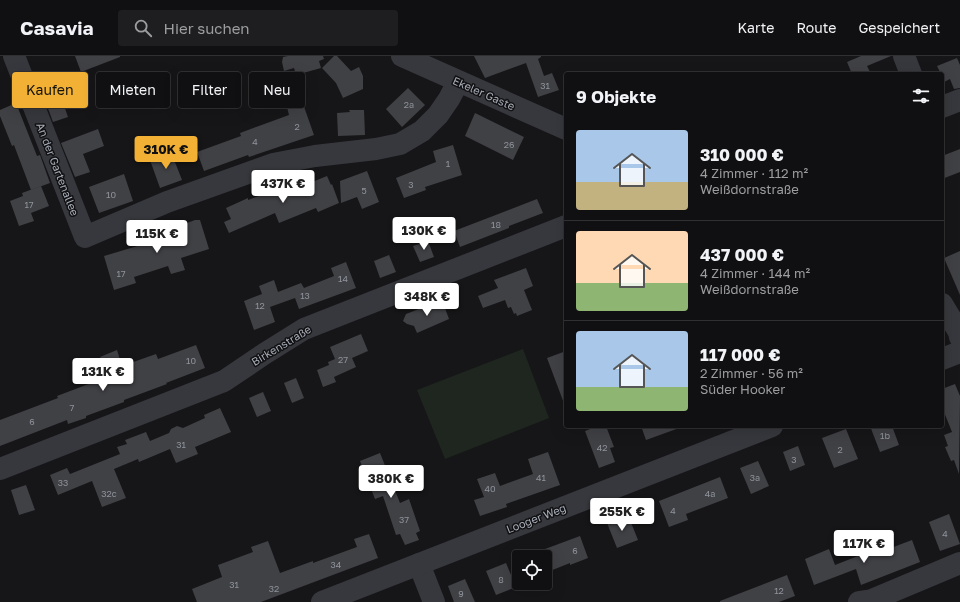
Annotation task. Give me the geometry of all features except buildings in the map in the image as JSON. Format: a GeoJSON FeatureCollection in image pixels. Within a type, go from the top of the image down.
{"type":"FeatureCollection","features":[{"type":"Feature","properties":{"kind":"street","name":"An der Gartenallee"},"geometry":{"type":"LineString","coordinates":[[14,56],[85,237],[167,202],[273,164],[315,156],[376,149],[400,144],[422,131],[438,115],[450,99],[458,82]]}},
{"type":"Feature","properties":{"kind":"street","name":"Ekeler Gaste"},"geometry":{"type":"LineString","coordinates":[[402,56],[564,128]]}},
{"type":"Feature","properties":{"kind":"street"},"geometry":{"type":"LineString","coordinates":[[904,56],[910,72]]}},
{"type":"Feature","properties":{"kind":"street"},"geometry":{"type":"LineString","coordinates":[[944,106],[960,100]]}},
{"type":"Feature","properties":{"kind":"street","name":"Birkenstraße"},"geometry":{"type":"LineString","coordinates":[[0,469],[224,382],[264,354],[304,329],[564,227]]}},
{"type":"Feature","properties":{"kind":"street"},"geometry":{"type":"LineString","coordinates":[[944,308],[960,337]]}},
{"type":"Feature","properties":{"kind":"street"},"geometry":{"type":"LineString","coordinates":[[944,358],[960,352]]}},
{"type":"Feature","properties":{"kind":"street","name":"Looger Weg"},"geometry":{"type":"LineString","coordinates":[[322,602],[767,428]]}},
{"type":"Feature","properties":{"kind":"street"},"geometry":{"type":"LineString","coordinates":[[859,602],[872,600],[960,563]]}},
{"type":"Feature","properties":{"kind":"street"},"geometry":{"type":"LineString","coordinates":[[419,564],[434,602]]}},
{"type":"Feature","properties":{"kind":"shaded area"},"geometry":{"type":"Polygon","coordinates":[[[523,349],[549,418],[445,459],[417,390],[523,349]]]}}]}
